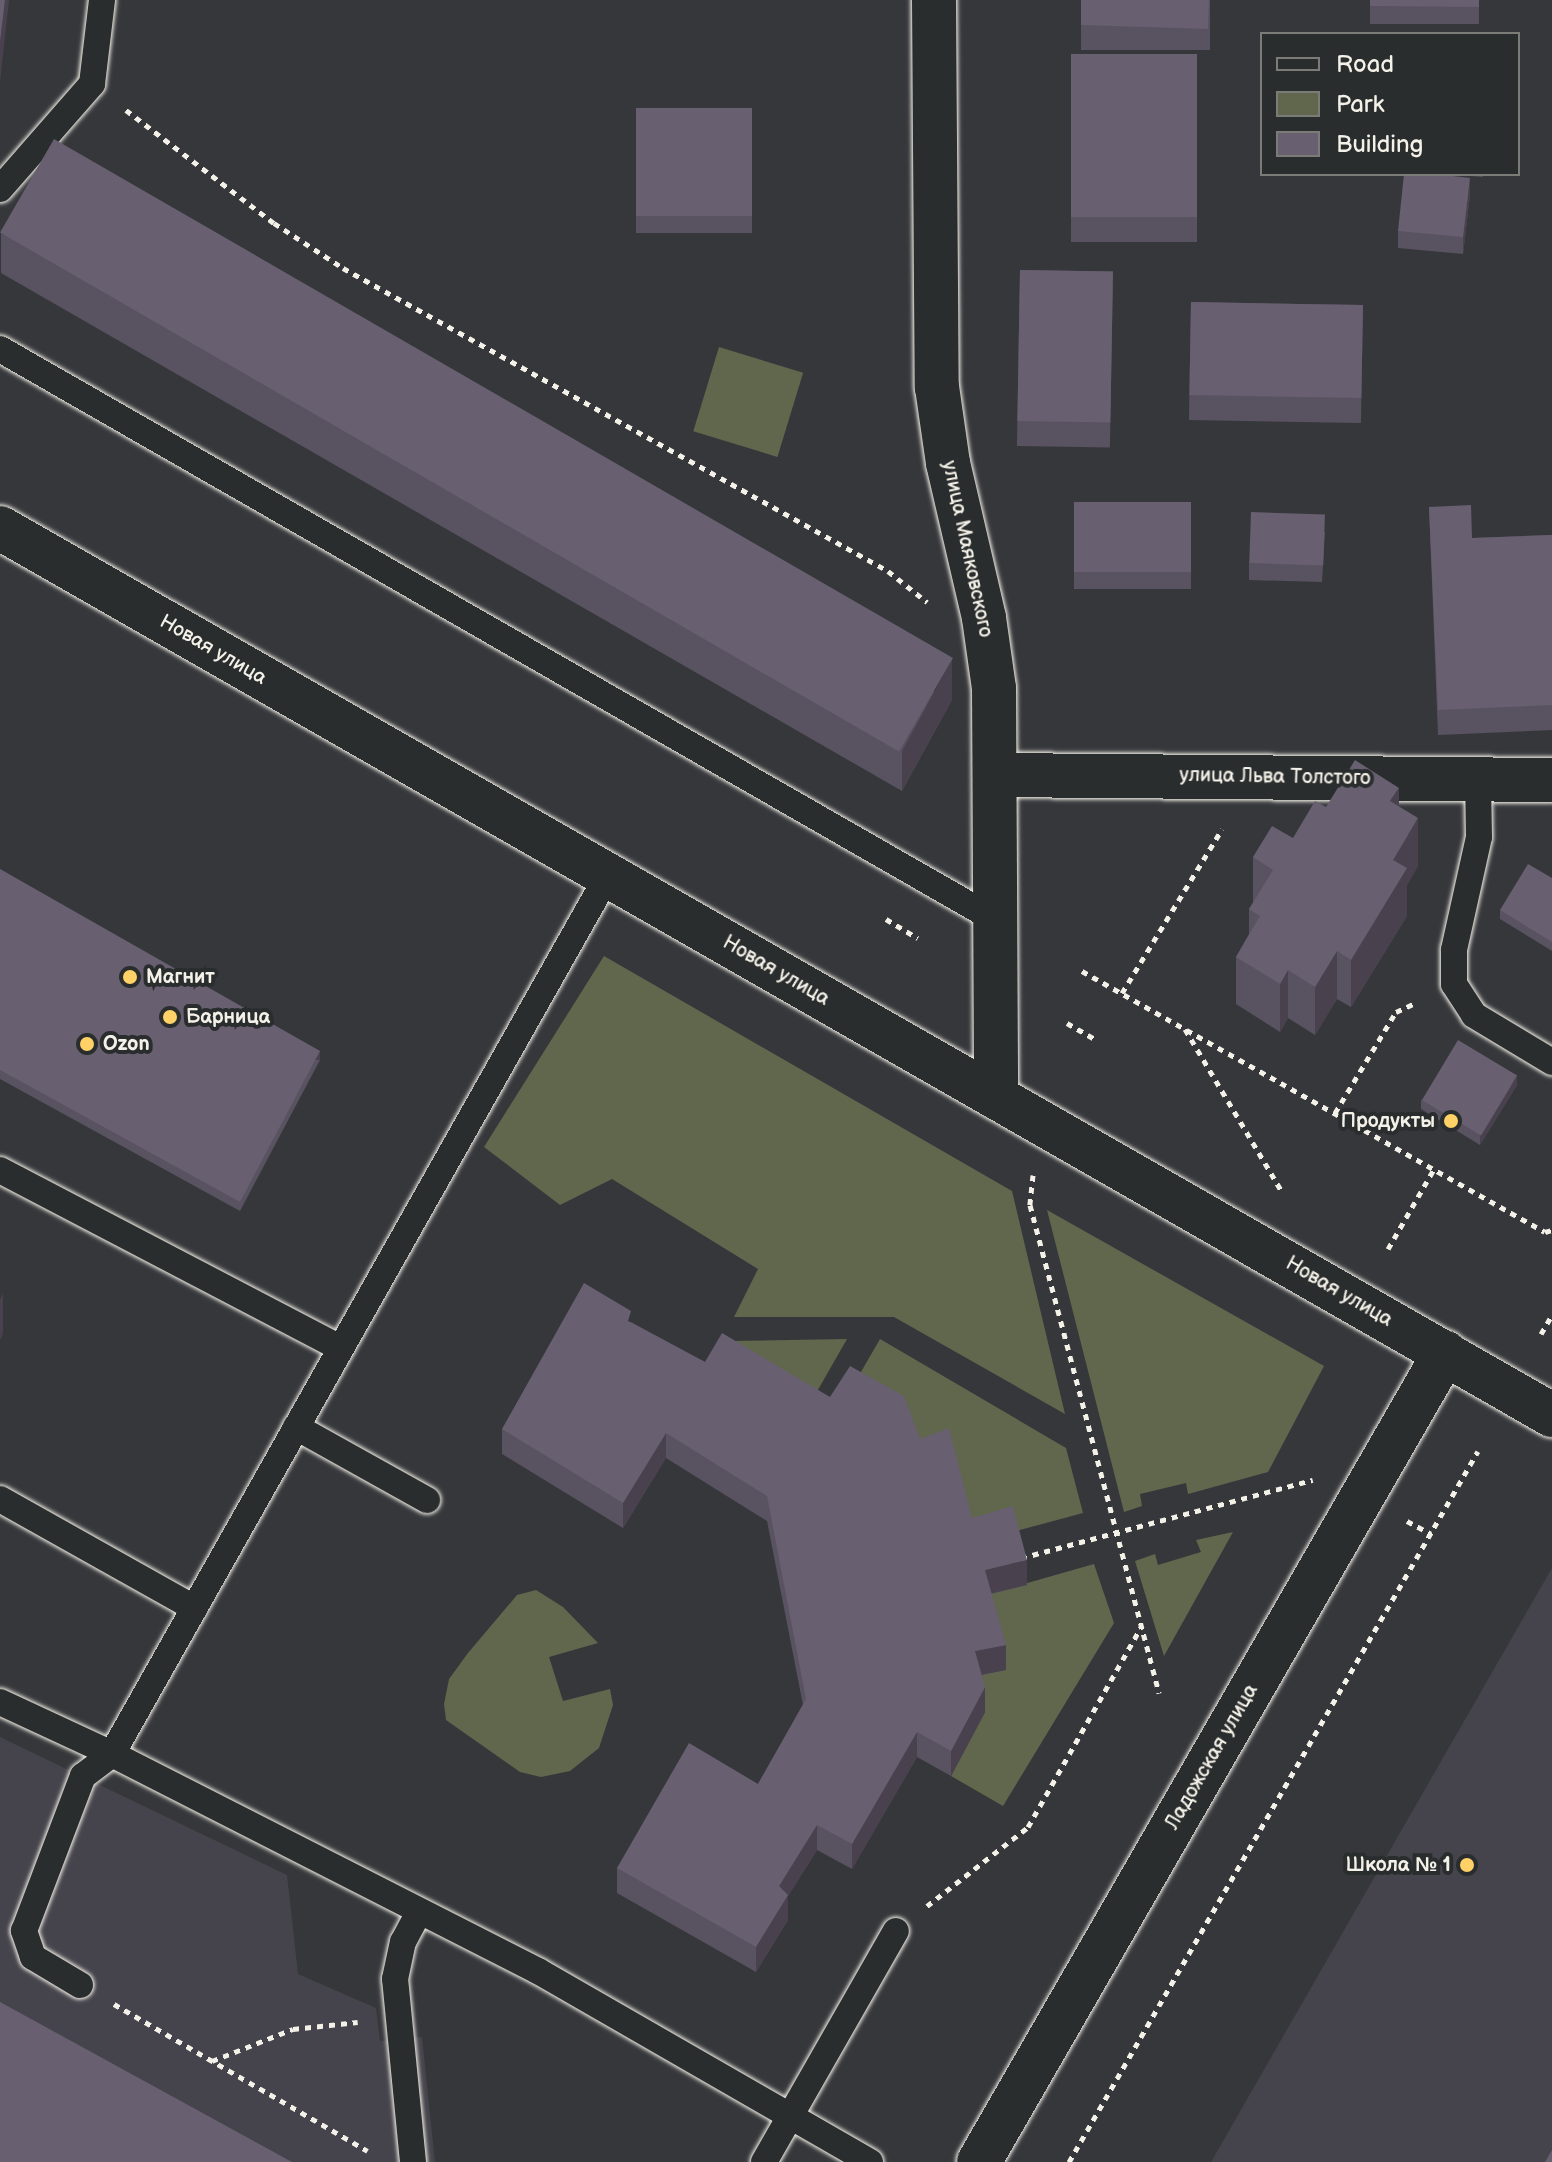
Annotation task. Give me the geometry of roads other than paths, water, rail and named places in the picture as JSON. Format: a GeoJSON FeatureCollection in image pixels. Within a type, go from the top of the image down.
{"type":"FeatureCollection","features":[{"type":"Feature","properties":{"kind":"street","name":"улица Маяковского"},"geometry":{"type":"LineString","coordinates":[[934,0],[937,387],[948,463],[984,618],[994,688],[997,775],[996,1097]]}},
{"type":"Feature","properties":{"kind":"street","name":"Новая улица"},"geometry":{"type":"LineString","coordinates":[[0,528],[1552,1415]]}},
{"type":"Feature","properties":{"kind":"street","name":"улица Льва Толстого"},"geometry":{"type":"LineString","coordinates":[[997,775],[1552,780]]}},
{"type":"Feature","properties":{"kind":"street","name":"Ладожская улица"},"geometry":{"type":"LineString","coordinates":[[979,2162],[1445,1353]]}},
{"type":"Feature","properties":{"kind":"lane"},"geometry":{"type":"LineString","coordinates":[[0,189],[92,84],[102,0]]}},
{"type":"Feature","properties":{"kind":"lane"},"geometry":{"type":"LineString","coordinates":[[0,349],[996,920]]}},
{"type":"Feature","properties":{"kind":"lane"},"geometry":{"type":"LineString","coordinates":[[1478,779],[1479,837],[1454,950],[1454,984],[1474,1015],[1552,1062]]}},
{"type":"Feature","properties":{"kind":"lane"},"geometry":{"type":"LineString","coordinates":[[80,1985],[33,1957],[24,1931],[83,1776],[112,1754],[608,875]]}},
{"type":"Feature","properties":{"kind":"lane"},"geometry":{"type":"LineString","coordinates":[[0,1170],[340,1348]]}},
{"type":"Feature","properties":{"kind":"lane"},"geometry":{"type":"LineString","coordinates":[[296,1427],[427,1500]]}},
{"type":"Feature","properties":{"kind":"lane"},"geometry":{"type":"LineString","coordinates":[[0,1499],[194,1608]]}},
{"type":"Feature","properties":{"kind":"lane"},"geometry":{"type":"LineString","coordinates":[[0,1702],[112,1754],[538,1971],[870,2162]]}},
{"type":"Feature","properties":{"kind":"lane"},"geometry":{"type":"LineString","coordinates":[[413,2162],[395,1979],[403,1942],[419,1912]]}},
{"type":"Feature","properties":{"kind":"lane"},"geometry":{"type":"LineString","coordinates":[[764,2162],[896,1931]]}},
{"type":"Feature","properties":{"kind":"place","name":"Магнит"},"geometry":{"type":"Point","coordinates":[130,977]}},
{"type":"Feature","properties":{"kind":"place","name":"Барница"},"geometry":{"type":"Point","coordinates":[170,1017]}},
{"type":"Feature","properties":{"kind":"place","name":"Ozon"},"geometry":{"type":"Point","coordinates":[87,1044]}},
{"type":"Feature","properties":{"kind":"place","name":"Продукты"},"geometry":{"type":"Point","coordinates":[1451,1121]}},
{"type":"Feature","properties":{"kind":"place","name":"Школа № 1"},"geometry":{"type":"Point","coordinates":[1467,1865]}}]}
